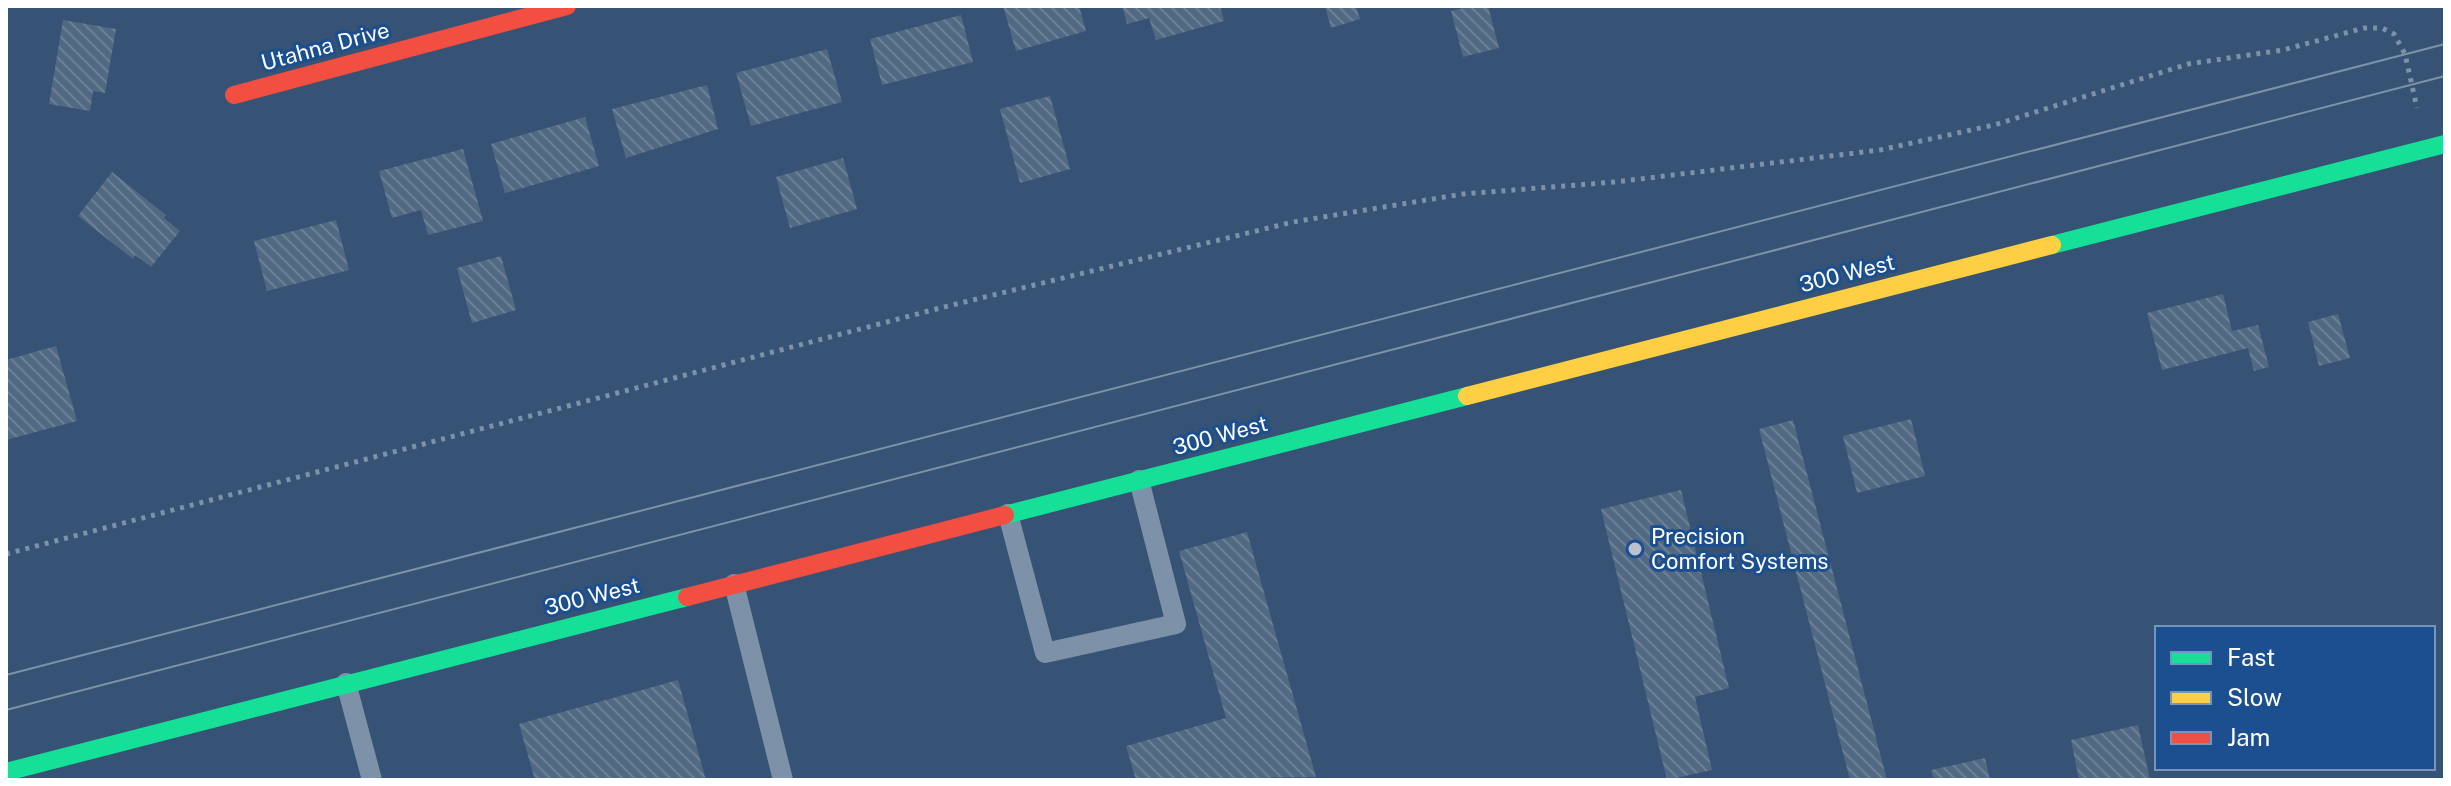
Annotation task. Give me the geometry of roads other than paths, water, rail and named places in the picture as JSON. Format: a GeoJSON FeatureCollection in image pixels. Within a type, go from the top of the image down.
{"type":"FeatureCollection","features":[{"type":"Feature","properties":{"kind":"street","name":"Utahna Drive"},"geometry":{"type":"LineString","coordinates":[[234,95],[567,6]]}},
{"type":"Feature","properties":{"kind":"street","name":"300 West"},"geometry":{"type":"LineString","coordinates":[[6,772],[2436,146]]}},
{"type":"Feature","properties":{"kind":"lane"},"geometry":{"type":"LineString","coordinates":[[1008,514],[1045,653],[1176,624],[1139,480]]}},
{"type":"Feature","properties":{"kind":"lane"},"geometry":{"type":"LineString","coordinates":[[734,584],[783,780]]}},
{"type":"Feature","properties":{"kind":"lane"},"geometry":{"type":"LineString","coordinates":[[346,683],[372,780]]}},
{"type":"Feature","properties":{"kind":"tram line"},"geometry":{"type":"LineString","coordinates":[[6,675],[2445,44]]}},
{"type":"Feature","properties":{"kind":"tram line"},"geometry":{"type":"LineString","coordinates":[[6,710],[2445,76]]}},
{"type":"Feature","properties":{"kind":"place","name":"Precision Comfort Systems"},"geometry":{"type":"Point","coordinates":[1635,549]}}]}
